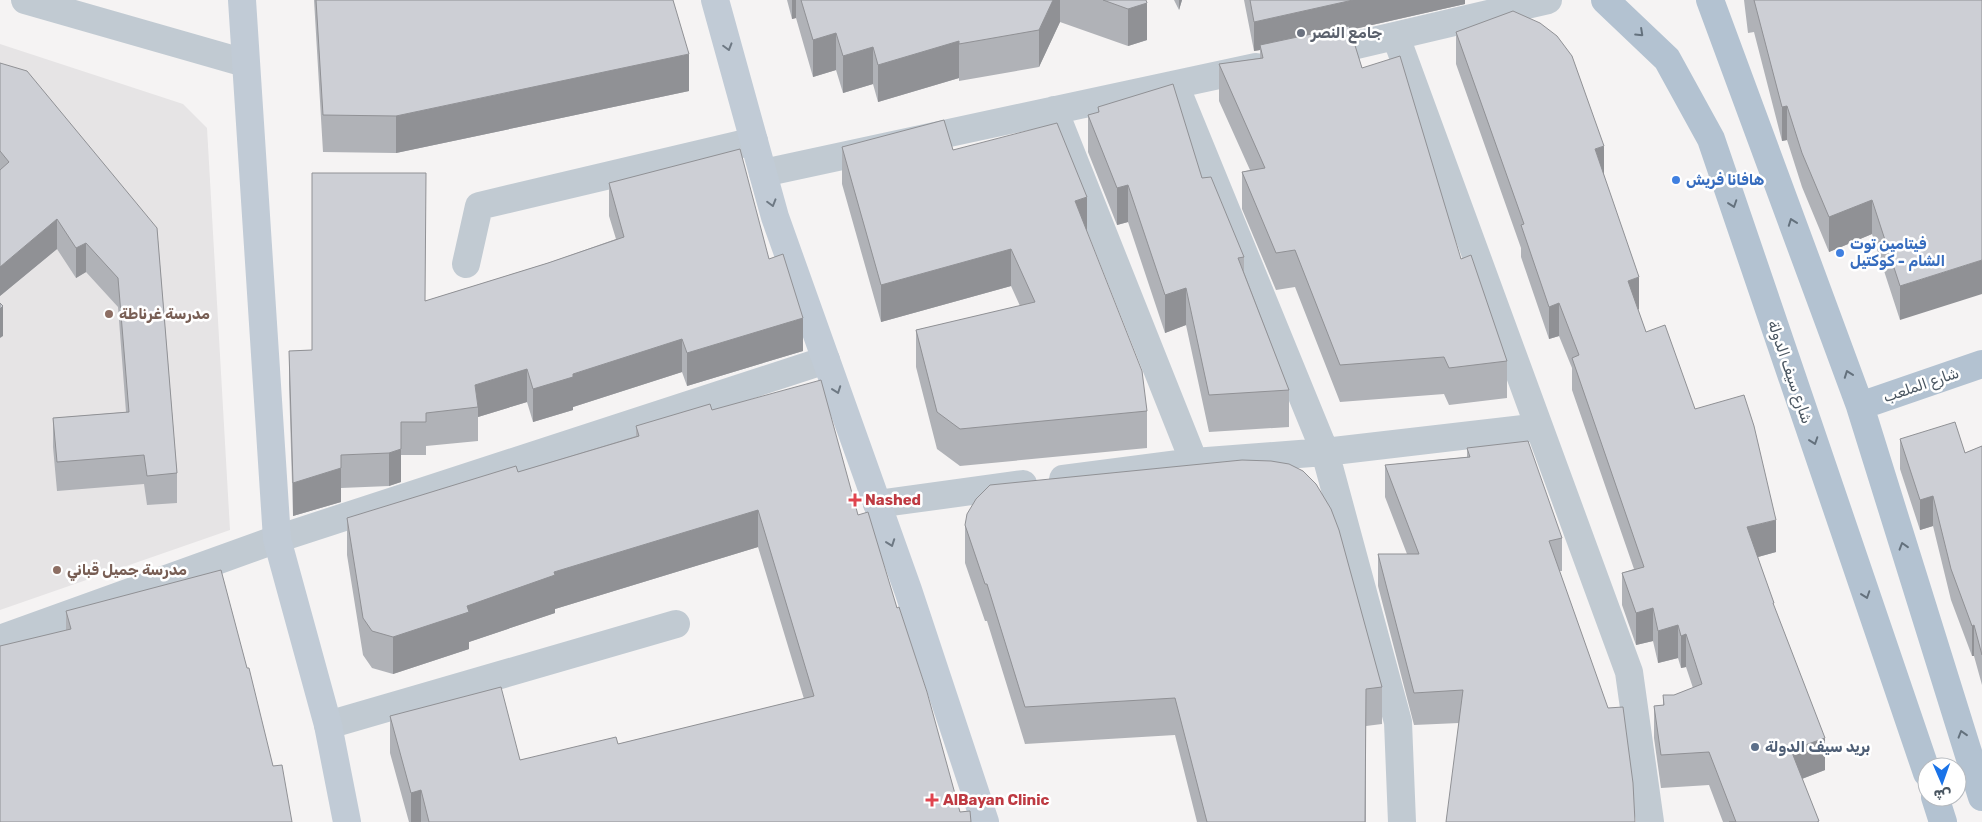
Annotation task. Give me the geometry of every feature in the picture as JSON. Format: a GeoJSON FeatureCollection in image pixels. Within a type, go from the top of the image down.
{"type":"FeatureCollection","features":[{"type":"Feature","properties":{"kind":"main road","name":"شارع سيف الدولة"},"geometry":{"type":"LineString","coordinates":[[1604,0],[1667,59],[1711,139],[1922,757]]}},
{"type":"Feature","properties":{"kind":"main road"},"geometry":{"type":"LineString","coordinates":[[1710,0],[1860,406],[1982,798]]}},
{"type":"Feature","properties":{"kind":"main road","name":"شارع الملعب"},"geometry":{"type":"LineString","coordinates":[[1860,406],[1982,364]]}},
{"type":"Feature","properties":{"kind":"main road"},"geometry":{"type":"LineString","coordinates":[[1938,807],[1943,822]]}},
{"type":"Feature","properties":{"kind":"street"},"geometry":{"type":"LineString","coordinates":[[25,0],[245,63]]}},
{"type":"Feature","properties":{"kind":"street"},"geometry":{"type":"LineString","coordinates":[[242,0],[277,539],[328,725],[347,822]]}},
{"type":"Feature","properties":{"kind":"street"},"geometry":{"type":"LineString","coordinates":[[715,0],[776,217],[908,590],[985,822]]}},
{"type":"Feature","properties":{"kind":"street"},"geometry":{"type":"LineString","coordinates":[[763,173],[1396,38],[1548,0]]}},
{"type":"Feature","properties":{"kind":"street"},"geometry":{"type":"LineString","coordinates":[[1396,38],[1629,672],[1650,822]]}},
{"type":"Feature","properties":{"kind":"street"},"geometry":{"type":"LineString","coordinates":[[1175,85],[1325,452],[1398,722],[1402,822]]}},
{"type":"Feature","properties":{"kind":"street"},"geometry":{"type":"LineString","coordinates":[[1054,110],[1194,462]]}},
{"type":"Feature","properties":{"kind":"street"},"geometry":{"type":"LineString","coordinates":[[466,264],[479,206],[754,141]]}},
{"type":"Feature","properties":{"kind":"street"},"geometry":{"type":"LineString","coordinates":[[0,639],[277,539],[826,360]]}},
{"type":"Feature","properties":{"kind":"street"},"geometry":{"type":"LineString","coordinates":[[878,504],[1194,462],[1325,452],[1539,427]]}},
{"type":"Feature","properties":{"kind":"street"},"geometry":{"type":"LineString","coordinates":[[328,725],[676,624]]}},
{"type":"Feature","properties":{"kind":"shaded area","name":"مدرسة غرناطة"},"geometry":{"type":"Polygon","coordinates":[[[0,44],[183,104],[207,128],[230,530],[0,610],[0,44]]]}},
{"type":"Feature","properties":{"kind":"building"},"geometry":{"type":"Polygon","coordinates":[[[316,0],[673,0],[689,54],[396,116],[323,115],[316,0]]]}},
{"type":"Feature","properties":{"kind":"building"},"geometry":{"type":"Polygon","coordinates":[[[801,0],[1053,0],[1039,30],[959,44],[959,41],[878,65],[873,47],[843,56],[836,33],[813,40],[801,0]]]}},
{"type":"Feature","properties":{"kind":"building"},"geometry":{"type":"Polygon","coordinates":[[[1103,0],[1146,0],[1147,3],[1128,9],[1103,0]]]}},
{"type":"Feature","properties":{"kind":"building"},"geometry":{"type":"Polygon","coordinates":[[[1250,0],[1353,0],[1254,22],[1250,0]]]}},
{"type":"Feature","properties":{"kind":"building"},"geometry":{"type":"Polygon","coordinates":[[[1754,0],[1982,0],[1982,260],[1900,286],[1872,200],[1829,217],[1802,153],[1787,106],[1782,107],[1754,0]]]}},
{"type":"Feature","properties":{"kind":"building"},"geometry":{"type":"Polygon","coordinates":[[[1513,11],[1540,23],[1557,36],[1572,56],[1604,146],[1595,149],[1639,277],[1628,281],[1646,332],[1665,325],[1695,409],[1744,395],[1754,426],[1776,520],[1747,527],[1773,603],[1825,738],[1791,750],[1819,821],[1817,822],[1736,822],[1709,752],[1661,755],[1654,706],[1664,705],[1663,695],[1674,695],[1702,684],[1686,634],[1681,636],[1678,625],[1658,631],[1653,608],[1636,613],[1622,573],[1644,567],[1572,358],[1579,355],[1559,303],[1549,307],[1521,225],[1524,224],[1456,32],[1513,11]]]}},
{"type":"Feature","properties":{"kind":"building"},"geometry":{"type":"Polygon","coordinates":[[[1349,26],[1362,68],[1400,56],[1461,259],[1471,255],[1507,361],[1449,368],[1444,357],[1340,365],[1295,250],[1276,253],[1242,172],[1265,168],[1219,64],[1263,58],[1260,45],[1349,26]]]}},
{"type":"Feature","properties":{"kind":"building"},"geometry":{"type":"Polygon","coordinates":[[[0,63],[27,71],[157,228],[177,473],[147,476],[144,455],[57,462],[53,418],[129,412],[118,278],[86,243],[76,248],[57,219],[0,267],[0,170],[9,162],[0,151],[0,63]]]}},
{"type":"Feature","properties":{"kind":"building"},"geometry":{"type":"Polygon","coordinates":[[[1173,84],[1202,178],[1211,177],[1244,257],[1238,258],[1289,390],[1209,395],[1186,288],[1165,295],[1128,185],[1117,188],[1088,115],[1099,112],[1098,107],[1173,84]]]}},
{"type":"Feature","properties":{"kind":"building"},"geometry":{"type":"Polygon","coordinates":[[[944,120],[953,150],[1057,123],[1087,197],[1075,201],[1142,371],[1147,411],[960,429],[937,412],[916,330],[1035,302],[1011,249],[881,285],[842,147],[944,120]]]}},
{"type":"Feature","properties":{"kind":"building"},"geometry":{"type":"Polygon","coordinates":[[[740,149],[769,259],[783,254],[803,318],[687,353],[682,339],[533,389],[527,369],[475,385],[478,407],[426,413],[426,422],[401,422],[401,449],[389,453],[341,455],[341,468],[293,483],[289,351],[312,350],[312,173],[426,173],[425,301],[624,237],[609,183],[740,149]]]}},
{"type":"Feature","properties":{"kind":"building"},"geometry":{"type":"Polygon","coordinates":[[[821,380],[858,515],[868,512],[897,608],[899,607],[927,692],[960,812],[970,811],[971,822],[429,822],[421,790],[411,793],[390,716],[501,687],[520,760],[616,737],[618,744],[814,696],[758,510],[554,572],[555,575],[467,606],[469,612],[393,637],[372,631],[363,618],[347,518],[516,466],[518,472],[639,436],[636,426],[710,404],[712,410],[821,380]]]}},
{"type":"Feature","properties":{"kind":"building"},"geometry":{"type":"Polygon","coordinates":[[[1955,422],[1965,453],[1982,446],[1982,655],[1974,625],[1972,626],[1951,569],[1933,496],[1920,500],[1900,439],[1955,422]]]}},
{"type":"Feature","properties":{"kind":"building"},"geometry":{"type":"Polygon","coordinates":[[[1528,441],[1562,538],[1549,541],[1608,708],[1623,707],[1633,783],[1635,822],[1446,822],[1463,690],[1414,693],[1378,554],[1419,554],[1385,465],[1470,457],[1467,448],[1528,441]]]}},
{"type":"Feature","properties":{"kind":"building"},"geometry":{"type":"Polygon","coordinates":[[[1242,460],[1289,464],[1303,471],[1316,484],[1331,509],[1339,530],[1382,687],[1366,689],[1365,822],[1207,822],[1175,698],[1025,707],[987,584],[985,584],[965,525],[967,514],[976,499],[990,485],[1242,460]]]}},
{"type":"Feature","properties":{"kind":"building"},"geometry":{"type":"Polygon","coordinates":[[[221,570],[247,668],[249,668],[273,766],[282,765],[292,822],[0,822],[0,646],[71,629],[66,611],[221,570]]]}},
{"type":"Feature","properties":{"kind":"place","name":"جامع النصر"},"geometry":{"type":"Point","coordinates":[1301,33]}},
{"type":"Feature","properties":{"kind":"place","name":"هافانا فريش"},"geometry":{"type":"Point","coordinates":[1676,180]}},
{"type":"Feature","properties":{"kind":"place","name":"فيتامين توت الشام - كوكتيل"},"geometry":{"type":"Point","coordinates":[1840,253]}},
{"type":"Feature","properties":{"kind":"place","name":"مدرسة غرناطة"},"geometry":{"type":"Point","coordinates":[109,314]}},
{"type":"Feature","properties":{"kind":"place","name":"Nashed"},"geometry":{"type":"Point","coordinates":[855,500]}},
{"type":"Feature","properties":{"kind":"place","name":"مدرسة جميل قباني"},"geometry":{"type":"Point","coordinates":[57,570]}},
{"type":"Feature","properties":{"kind":"place","name":"بريد سيف الدولة"},"geometry":{"type":"Point","coordinates":[1755,747]}},
{"type":"Feature","properties":{"kind":"place","name":"AlBayan Clinic"},"geometry":{"type":"Point","coordinates":[932,800]}}]}
